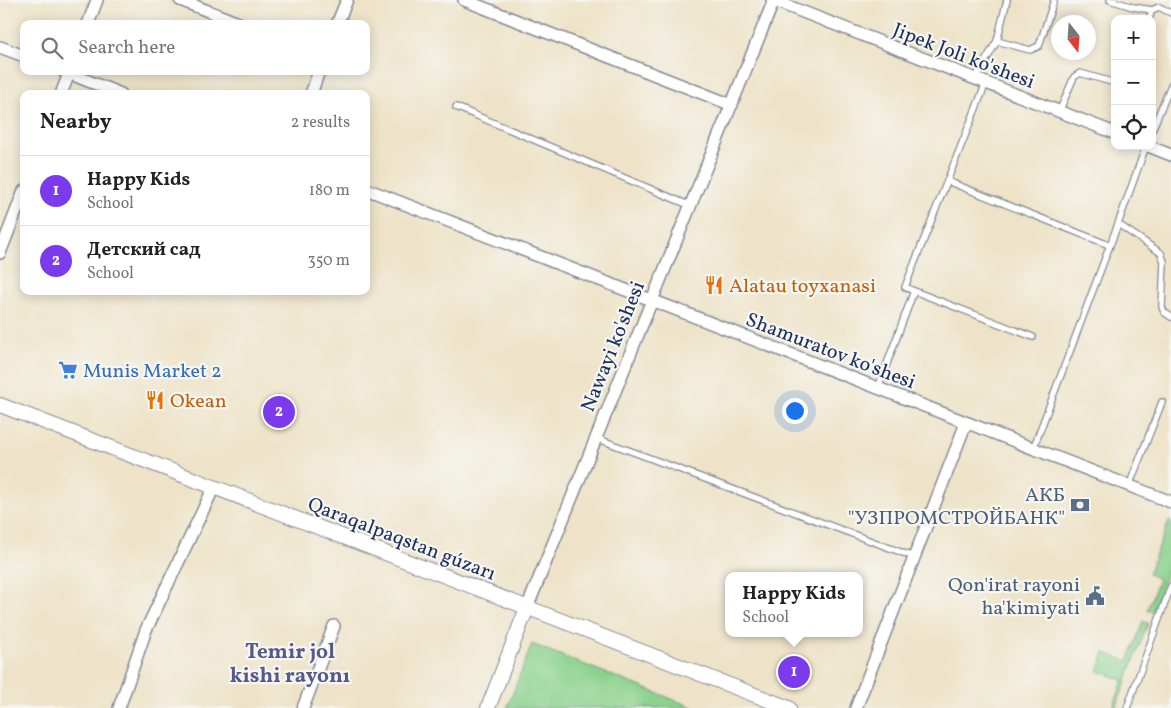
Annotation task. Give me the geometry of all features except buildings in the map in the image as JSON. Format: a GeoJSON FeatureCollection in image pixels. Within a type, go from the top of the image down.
{"type":"FeatureCollection","features":[{"type":"Feature","properties":{"kind":"street"},"geometry":{"type":"LineString","coordinates":[[90,20],[97,0]]}},
{"type":"Feature","properties":{"kind":"street"},"geometry":{"type":"LineString","coordinates":[[180,0],[231,20]]}},
{"type":"Feature","properties":{"kind":"street"},"geometry":{"type":"LineString","coordinates":[[339,20],[346,0]]}},
{"type":"Feature","properties":{"kind":"street"},"geometry":{"type":"LineString","coordinates":[[464,0],[732,105]]}},
{"type":"Feature","properties":{"kind":"street","name":"Nawayi ko'shesi"},"geometry":{"type":"LineString","coordinates":[[488,708],[774,0]]}},
{"type":"Feature","properties":{"kind":"street","name":"Jipek Joli ko'shesi"},"geometry":{"type":"LineString","coordinates":[[774,0],[1111,132]]}},
{"type":"Feature","properties":{"kind":"street"},"geometry":{"type":"LineString","coordinates":[[0,47],[20,54]]}},
{"type":"Feature","properties":{"kind":"street"},"geometry":{"type":"LineString","coordinates":[[62,90],[66,75]]}},
{"type":"Feature","properties":{"kind":"street"},"geometry":{"type":"LineString","coordinates":[[74,75],[111,90]]}},
{"type":"Feature","properties":{"kind":"street"},"geometry":{"type":"LineString","coordinates":[[312,90],[317,75]]}},
{"type":"Feature","properties":{"kind":"street"},"geometry":{"type":"LineString","coordinates":[[1156,149],[1171,155]]}},
{"type":"Feature","properties":{"kind":"street","name":"Shamuratov ko'shesi"},"geometry":{"type":"LineString","coordinates":[[370,191],[1171,502]]}},
{"type":"Feature","properties":{"kind":"street"},"geometry":{"type":"LineString","coordinates":[[0,253],[20,201]]}},
{"type":"Feature","properties":{"kind":"street","name":"Qaraqalpaqstan gúzarı"},"geometry":{"type":"LineString","coordinates":[[0,405],[789,708]]}},
{"type":"Feature","properties":{"kind":"street"},"geometry":{"type":"LineString","coordinates":[[856,708],[966,423]]}},
{"type":"Feature","properties":{"kind":"street"},"geometry":{"type":"LineString","coordinates":[[119,708],[146,630],[214,487]]}},
{"type":"Feature","properties":{"kind":"street"},"geometry":{"type":"LineString","coordinates":[[303,708],[334,626]]}},
{"type":"Feature","properties":{"kind":"lane"},"geometry":{"type":"LineString","coordinates":[[1007,0],[997,41],[981,81],[947,181],[905,287],[1033,337]]}},
{"type":"Feature","properties":{"kind":"lane"},"geometry":{"type":"LineString","coordinates":[[997,41],[1030,50],[1039,46],[1054,0]]}},
{"type":"Feature","properties":{"kind":"lane"},"geometry":{"type":"LineString","coordinates":[[1110,0],[1152,10],[1159,7],[1171,13]]}},
{"type":"Feature","properties":{"kind":"lane"},"geometry":{"type":"LineString","coordinates":[[1150,15],[1152,10]]}},
{"type":"Feature","properties":{"kind":"lane"},"geometry":{"type":"LineString","coordinates":[[1059,112],[1074,77],[1080,73],[1111,82]]}},
{"type":"Feature","properties":{"kind":"lane"},"geometry":{"type":"LineString","coordinates":[[1156,121],[1171,85]]}},
{"type":"Feature","properties":{"kind":"lane"},"geometry":{"type":"LineString","coordinates":[[456,107],[691,206]]}},
{"type":"Feature","properties":{"kind":"lane"},"geometry":{"type":"LineString","coordinates":[[1033,449],[1146,150]]}},
{"type":"Feature","properties":{"kind":"lane"},"geometry":{"type":"LineString","coordinates":[[947,181],[1109,245]]}},
{"type":"Feature","properties":{"kind":"lane"},"geometry":{"type":"LineString","coordinates":[[1118,224],[1161,254],[1164,262],[1162,307],[1164,312],[1171,316]]}},
{"type":"Feature","properties":{"kind":"lane"},"geometry":{"type":"LineString","coordinates":[[878,388],[914,291]]}},
{"type":"Feature","properties":{"kind":"lane"},"geometry":{"type":"LineString","coordinates":[[1129,486],[1162,402]]}},
{"type":"Feature","properties":{"kind":"lane"},"geometry":{"type":"LineString","coordinates":[[596,438],[914,557]]}},
{"type":"Feature","properties":{"kind":"lane"},"geometry":{"type":"LineString","coordinates":[[1127,708],[1171,586]]}},
{"type":"Feature","properties":{"kind":"green space"},"geometry":{"type":"Polygon","coordinates":[[[1169,521],[1171,522],[1171,562],[1152,612],[1147,610],[1159,579],[1148,574],[1169,521]]]}},
{"type":"Feature","properties":{"kind":"green space"},"geometry":{"type":"Polygon","coordinates":[[[1143,621],[1148,623],[1116,708],[1113,708],[1123,680],[1098,671],[1105,653],[1128,661],[1143,621]]]}},
{"type":"Feature","properties":{"kind":"green space"},"geometry":{"type":"Polygon","coordinates":[[[532,644],[695,708],[507,708],[532,644]]]}},
{"type":"Feature","properties":{"kind":"place","name":"Alatau toyxanasi"},"geometry":{"type":"Point","coordinates":[714,285]}},
{"type":"Feature","properties":{"kind":"place","name":"Munis Market 2"},"geometry":{"type":"Point","coordinates":[68,370]}},
{"type":"Feature","properties":{"kind":"place","name":"Okean"},"geometry":{"type":"Point","coordinates":[155,400]}},
{"type":"Feature","properties":{"kind":"place","name":"Детский сад"},"geometry":{"type":"Point","coordinates":[279,412]}},
{"type":"Feature","properties":{"kind":"place","name":"АКБ \"УЗПРОМСТРОЙБАНК\""},"geometry":{"type":"Point","coordinates":[1080,505]}},
{"type":"Feature","properties":{"kind":"place","name":"Qon'irat rayoni ha'kimiyati"},"geometry":{"type":"Point","coordinates":[1095,596]}},
{"type":"Feature","properties":{"kind":"place","name":"Happy Kids"},"geometry":{"type":"Point","coordinates":[794,672]}},
{"type":"Feature","properties":{"kind":"district","name":"Temir jol kishi rayonı"},"geometry":{"type":"Point","coordinates":[290,663]}}]}
